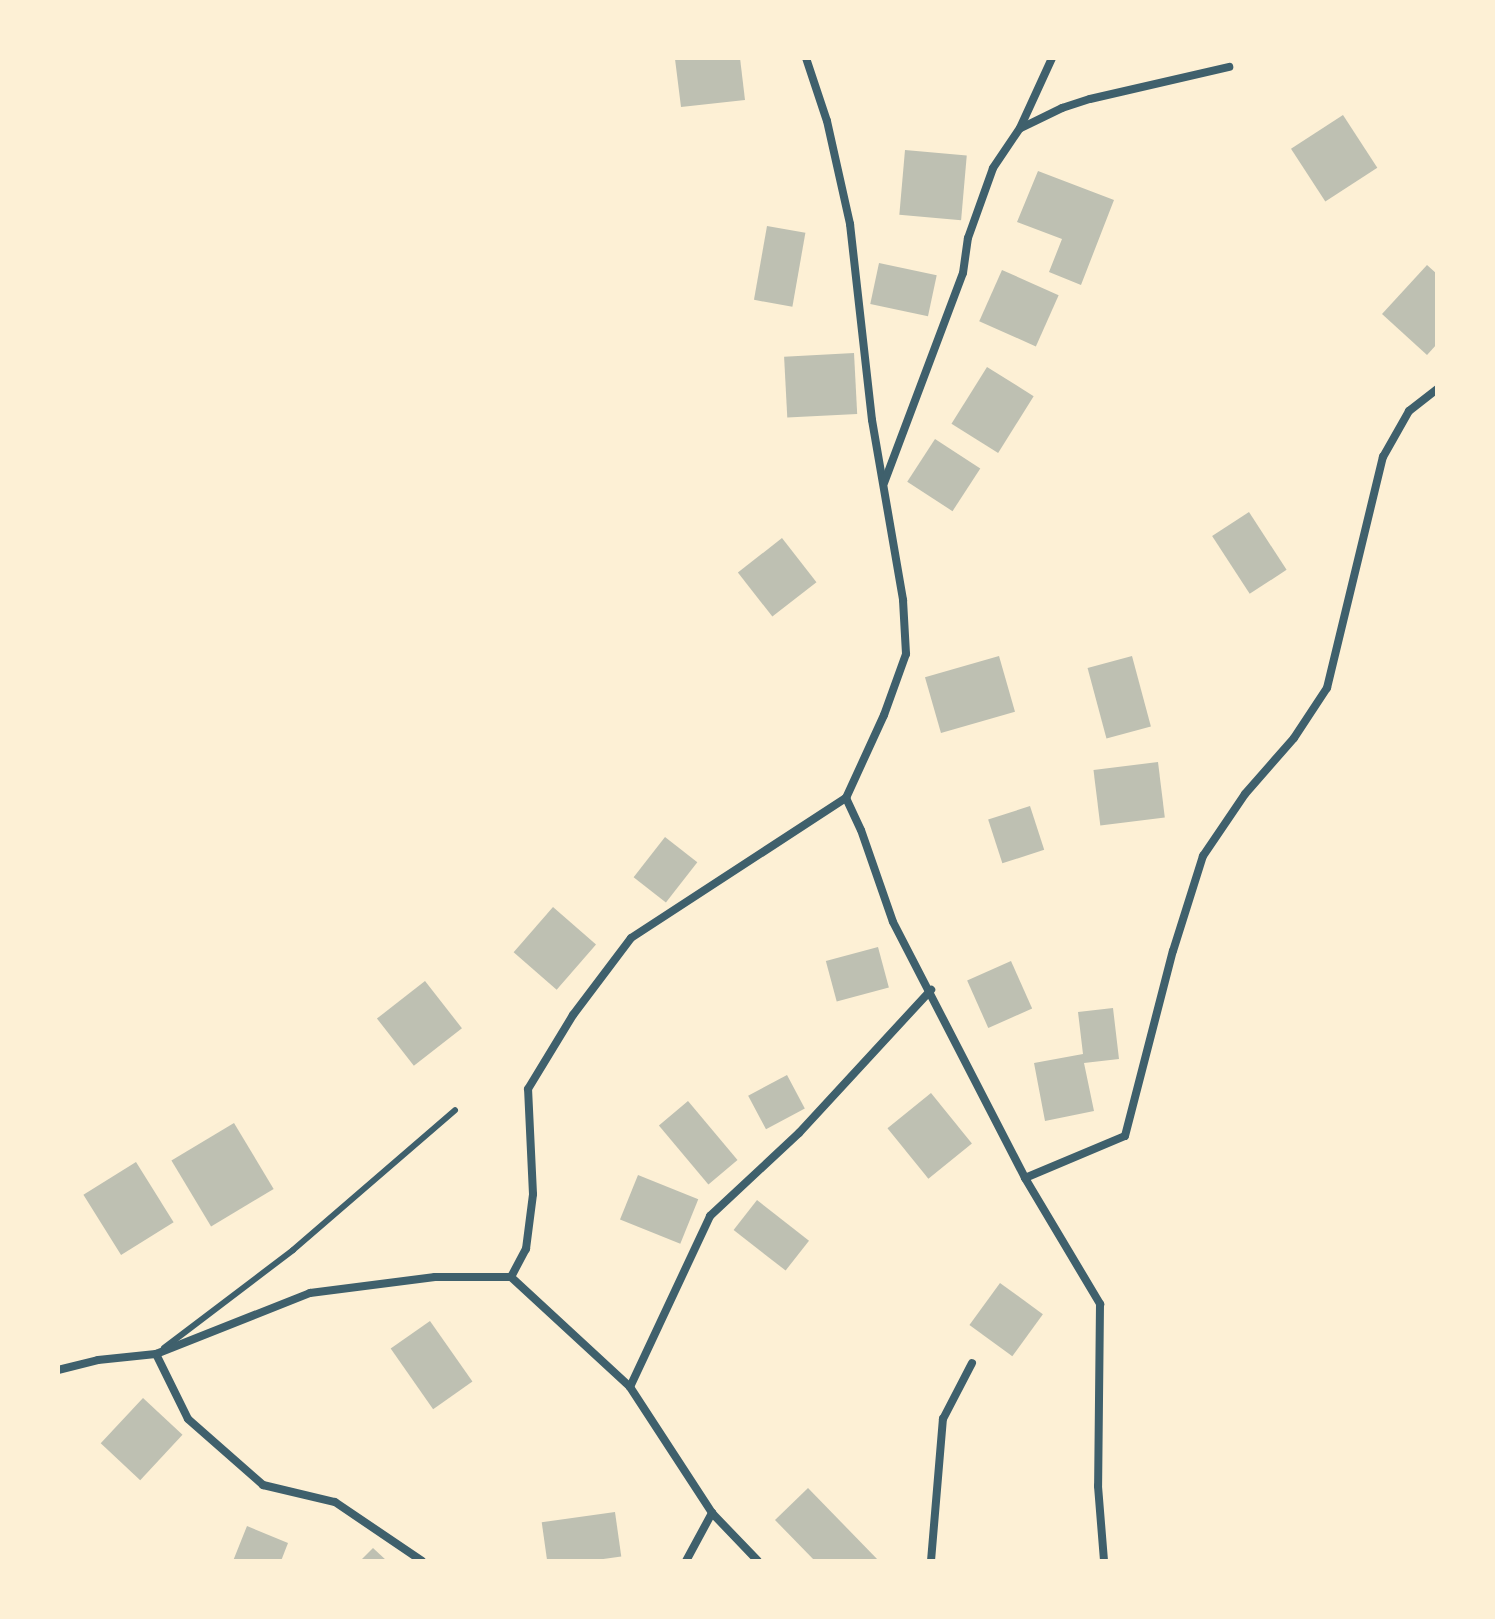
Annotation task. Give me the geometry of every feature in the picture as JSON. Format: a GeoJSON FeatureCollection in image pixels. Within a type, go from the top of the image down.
{"type":"FeatureCollection","features":[{"type":"Feature","properties":{"kind":"street"},"geometry":{"type":"LineString","coordinates":[[511,1277],[526,1249],[533,1194],[528,1089],[573,1015],[631,938],[846,798],[884,715],[906,654],[903,600],[872,420],[850,224],[827,121],[806,58]]}},
{"type":"Feature","properties":{"kind":"street"},"geometry":{"type":"LineString","coordinates":[[884,484],[963,273],[968,238],[993,168],[1020,128],[1052,58]]}},
{"type":"Feature","properties":{"kind":"street"},"geometry":{"type":"LineString","coordinates":[[1020,128],[1076,103],[1229,67]]}},
{"type":"Feature","properties":{"kind":"street"},"geometry":{"type":"LineString","coordinates":[[1025,1178],[1125,1136],[1173,951],[1203,856],[1245,794],[1294,738],[1327,688],[1383,457],[1409,411],[1437,389]]}},
{"type":"Feature","properties":{"kind":"street"},"geometry":{"type":"LineString","coordinates":[[846,798],[861,830],[893,922],[931,990],[1025,1178],[1100,1304],[1098,1486],[1104,1561]]}},
{"type":"Feature","properties":{"kind":"street"},"geometry":{"type":"LineString","coordinates":[[630,1387],[710,1216],[799,1133],[931,990]]}},
{"type":"Feature","properties":{"kind":"street"},"geometry":{"type":"LineString","coordinates":[[58,1370],[98,1360],[156,1354],[310,1293],[435,1277],[511,1277],[630,1387],[712,1513],[758,1561]]}},
{"type":"Feature","properties":{"kind":"street"},"geometry":{"type":"LineString","coordinates":[[156,1354],[188,1419],[263,1485],[335,1502],[422,1561]]}},
{"type":"Feature","properties":{"kind":"street"},"geometry":{"type":"LineString","coordinates":[[931,1561],[943,1419],[972,1363]]}},
{"type":"Feature","properties":{"kind":"street"},"geometry":{"type":"LineString","coordinates":[[686,1561],[712,1513]]}},
{"type":"Feature","properties":{"kind":"lane"},"geometry":{"type":"LineString","coordinates":[[156,1354],[293,1250],[455,1110]]}},
{"type":"Feature","properties":{"kind":"building"},"geometry":{"type":"Polygon","coordinates":[[[740,58],[745,100],[681,107],[675,59],[740,58]]]}},
{"type":"Feature","properties":{"kind":"building"},"geometry":{"type":"Polygon","coordinates":[[[1343,115],[1377,168],[1325,202],[1291,149],[1343,115]]]}},
{"type":"Feature","properties":{"kind":"building"},"geometry":{"type":"Polygon","coordinates":[[[905,150],[967,155],[961,220],[899,215],[905,150]]]}},
{"type":"Feature","properties":{"kind":"building"},"geometry":{"type":"Polygon","coordinates":[[[1038,171],[1114,200],[1081,285],[1049,272],[1062,239],[1017,222],[1038,171]]]}},
{"type":"Feature","properties":{"kind":"building"},"geometry":{"type":"Polygon","coordinates":[[[767,226],[805,233],[792,307],[754,300],[767,226]]]}},
{"type":"Feature","properties":{"kind":"building"},"geometry":{"type":"Polygon","coordinates":[[[879,263],[937,275],[928,316],[870,304],[879,263]]]}},
{"type":"Feature","properties":{"kind":"building"},"geometry":{"type":"Polygon","coordinates":[[[1427,265],[1437,274],[1437,344],[1427,355],[1382,314],[1427,265]]]}},
{"type":"Feature","properties":{"kind":"building"},"geometry":{"type":"Polygon","coordinates":[[[1002,270],[1059,295],[1036,346],[979,321],[1002,270]]]}},
{"type":"Feature","properties":{"kind":"building"},"geometry":{"type":"Polygon","coordinates":[[[854,353],[857,414],[787,418],[784,357],[854,353]]]}},
{"type":"Feature","properties":{"kind":"building"},"geometry":{"type":"Polygon","coordinates":[[[987,367],[1034,396],[998,453],[951,424],[987,367]]]}},
{"type":"Feature","properties":{"kind":"building"},"geometry":{"type":"Polygon","coordinates":[[[935,439],[980,468],[953,511],[907,482],[935,439]]]}},
{"type":"Feature","properties":{"kind":"building"},"geometry":{"type":"Polygon","coordinates":[[[1249,512],[1287,570],[1250,594],[1212,536],[1249,512]]]}},
{"type":"Feature","properties":{"kind":"building"},"geometry":{"type":"Polygon","coordinates":[[[782,538],[816,582],[772,617],[738,572],[782,538]]]}},
{"type":"Feature","properties":{"kind":"building"},"geometry":{"type":"Polygon","coordinates":[[[999,656],[1015,712],[941,733],[925,677],[999,656]]]}},
{"type":"Feature","properties":{"kind":"building"},"geometry":{"type":"Polygon","coordinates":[[[1132,656],[1151,727],[1106,738],[1088,668],[1132,656]]]}},
{"type":"Feature","properties":{"kind":"building"},"geometry":{"type":"Polygon","coordinates":[[[1158,762],[1165,818],[1100,826],[1093,770],[1158,762]]]}},
{"type":"Feature","properties":{"kind":"building"},"geometry":{"type":"Polygon","coordinates":[[[1030,806],[1044,850],[1002,863],[988,820],[1030,806]]]}},
{"type":"Feature","properties":{"kind":"building"},"geometry":{"type":"Polygon","coordinates":[[[665,837],[697,862],[666,902],[634,877],[665,837]]]}},
{"type":"Feature","properties":{"kind":"building"},"geometry":{"type":"Polygon","coordinates":[[[553,907],[596,944],[557,990],[514,952],[553,907]]]}},
{"type":"Feature","properties":{"kind":"building"},"geometry":{"type":"Polygon","coordinates":[[[878,947],[889,988],[837,1002],[826,961],[878,947]]]}},
{"type":"Feature","properties":{"kind":"building"},"geometry":{"type":"Polygon","coordinates":[[[1011,961],[1032,1009],[988,1028],[967,981],[1011,961]]]}},
{"type":"Feature","properties":{"kind":"building"},"geometry":{"type":"Polygon","coordinates":[[[425,981],[462,1028],[414,1066],[377,1019],[425,981]]]}},
{"type":"Feature","properties":{"kind":"building"},"geometry":{"type":"Polygon","coordinates":[[[1113,1008],[1119,1059],[1084,1063],[1094,1111],[1045,1121],[1034,1063],[1083,1054],[1078,1012],[1113,1008]]]}},
{"type":"Feature","properties":{"kind":"building"},"geometry":{"type":"Polygon","coordinates":[[[787,1075],[805,1109],[766,1129],[748,1096],[787,1075]]]}},
{"type":"Feature","properties":{"kind":"building"},"geometry":{"type":"Polygon","coordinates":[[[931,1093],[972,1144],[928,1179],[887,1128],[931,1093]]]}},
{"type":"Feature","properties":{"kind":"building"},"geometry":{"type":"Polygon","coordinates":[[[688,1101],[737,1160],[708,1184],[659,1125],[688,1101]]]}},
{"type":"Feature","properties":{"kind":"building"},"geometry":{"type":"Polygon","coordinates":[[[234,1123],[274,1189],[211,1227],[171,1161],[234,1123]]]}},
{"type":"Feature","properties":{"kind":"building"},"geometry":{"type":"Polygon","coordinates":[[[136,1162],[174,1222],[121,1255],[83,1195],[136,1162]]]}},
{"type":"Feature","properties":{"kind":"building"},"geometry":{"type":"Polygon","coordinates":[[[638,1175],[698,1199],[680,1244],[620,1220],[638,1175]]]}},
{"type":"Feature","properties":{"kind":"building"},"geometry":{"type":"Polygon","coordinates":[[[757,1200],[809,1241],[786,1271],[734,1230],[757,1200]]]}},
{"type":"Feature","properties":{"kind":"building"},"geometry":{"type":"Polygon","coordinates":[[[1000,1283],[1043,1314],[1012,1356],[969,1325],[1000,1283]]]}},
{"type":"Feature","properties":{"kind":"building"},"geometry":{"type":"Polygon","coordinates":[[[430,1321],[472,1382],[433,1409],[391,1349],[430,1321]]]}},
{"type":"Feature","properties":{"kind":"building"},"geometry":{"type":"Polygon","coordinates":[[[143,1398],[182,1435],[140,1480],[101,1443],[143,1398]]]}},
{"type":"Feature","properties":{"kind":"building"},"geometry":{"type":"Polygon","coordinates":[[[808,1488],[879,1561],[815,1561],[775,1520],[808,1488]]]}},
{"type":"Feature","properties":{"kind":"building"},"geometry":{"type":"Polygon","coordinates":[[[615,1512],[621,1557],[590,1561],[547,1561],[542,1522],[615,1512]]]}},
{"type":"Feature","properties":{"kind":"building"},"geometry":{"type":"Polygon","coordinates":[[[247,1526],[288,1543],[281,1561],[233,1561],[247,1526]]]}},
{"type":"Feature","properties":{"kind":"building"},"geometry":{"type":"Polygon","coordinates":[[[373,1548],[387,1561],[360,1561],[373,1548]]]}}]}
